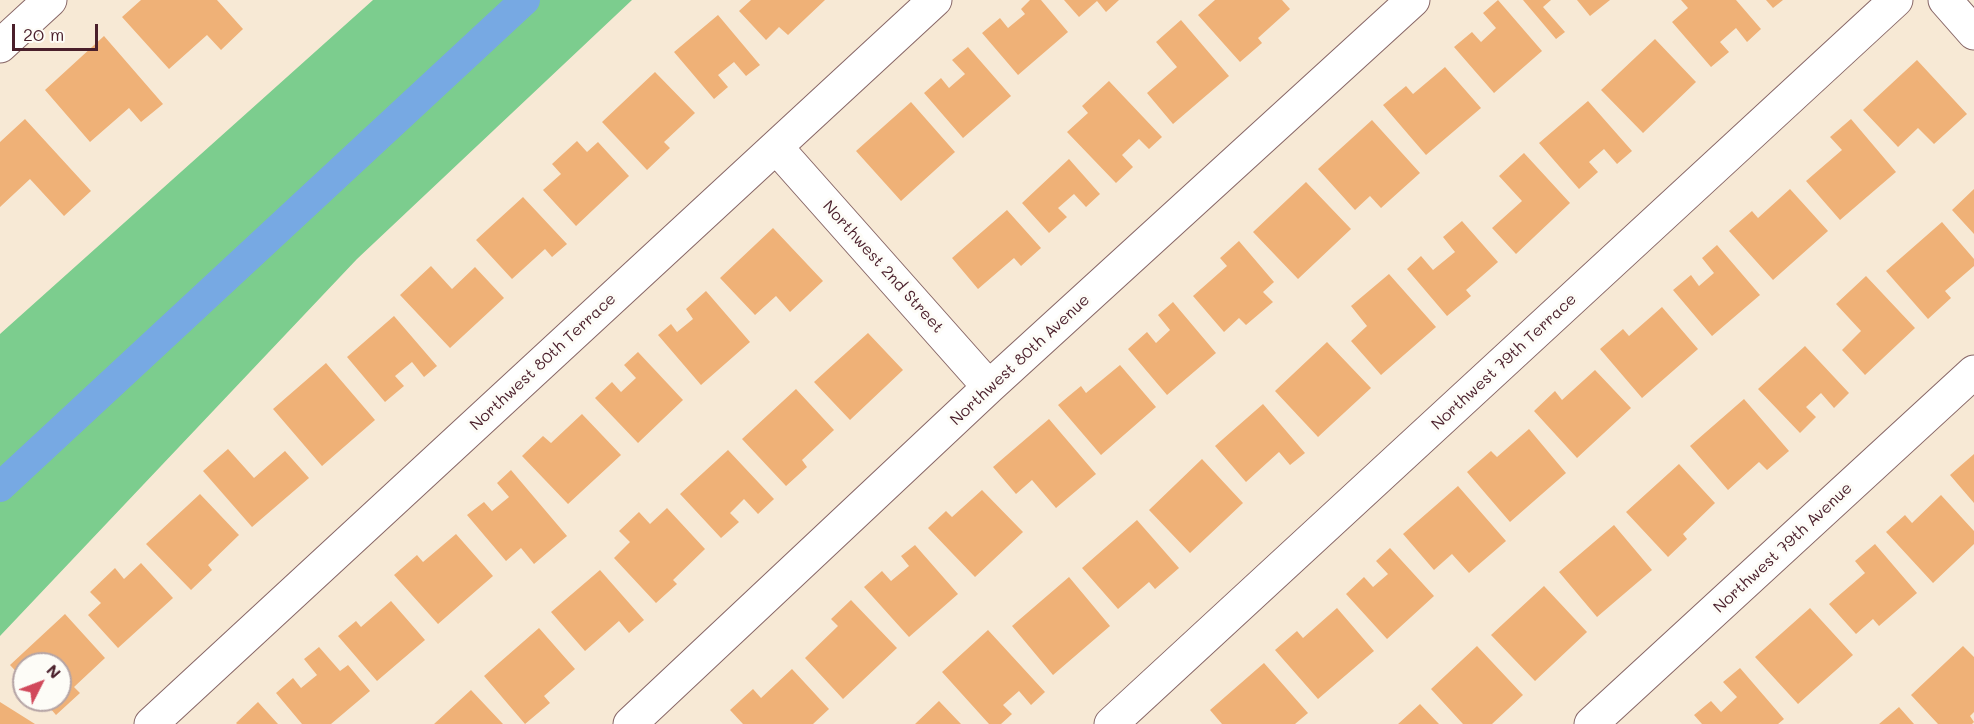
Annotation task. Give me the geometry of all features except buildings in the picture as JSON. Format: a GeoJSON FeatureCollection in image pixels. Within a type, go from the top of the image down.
{"type":"FeatureCollection","features":[{"type":"Feature","properties":{"kind":"street"},"geometry":{"type":"LineString","coordinates":[[0,46],[50,0]]}},
{"type":"Feature","properties":{"kind":"street","name":"Northwest 80th Terrace"},"geometry":{"type":"LineString","coordinates":[[151,724],[935,0]]}},
{"type":"Feature","properties":{"kind":"street","name":"Northwest 80th Avenue"},"geometry":{"type":"LineString","coordinates":[[630,724],[989,387],[1413,0]]}},
{"type":"Feature","properties":{"kind":"street","name":"Northwest 79th Terrace"},"geometry":{"type":"LineString","coordinates":[[1111,724],[1896,0]]}},
{"type":"Feature","properties":{"kind":"street"},"geometry":{"type":"LineString","coordinates":[[1945,0],[1974,33]]}},
{"type":"Feature","properties":{"kind":"street","name":"Northwest 2nd Street"},"geometry":{"type":"LineString","coordinates":[[776,147],[989,387]]}},
{"type":"Feature","properties":{"kind":"street","name":"Northwest 79th Avenue"},"geometry":{"type":"LineString","coordinates":[[1591,724],[1974,372]]}},
{"type":"Feature","properties":{"kind":"green space"},"geometry":{"type":"Polygon","coordinates":[[[373,0],[632,0],[357,259],[0,636],[0,334],[373,0]]]}},
{"type":"Feature","properties":{"kind":"waterway"},"geometry":{"type":"LineString","coordinates":[[0,487],[525,0]]}}]}
